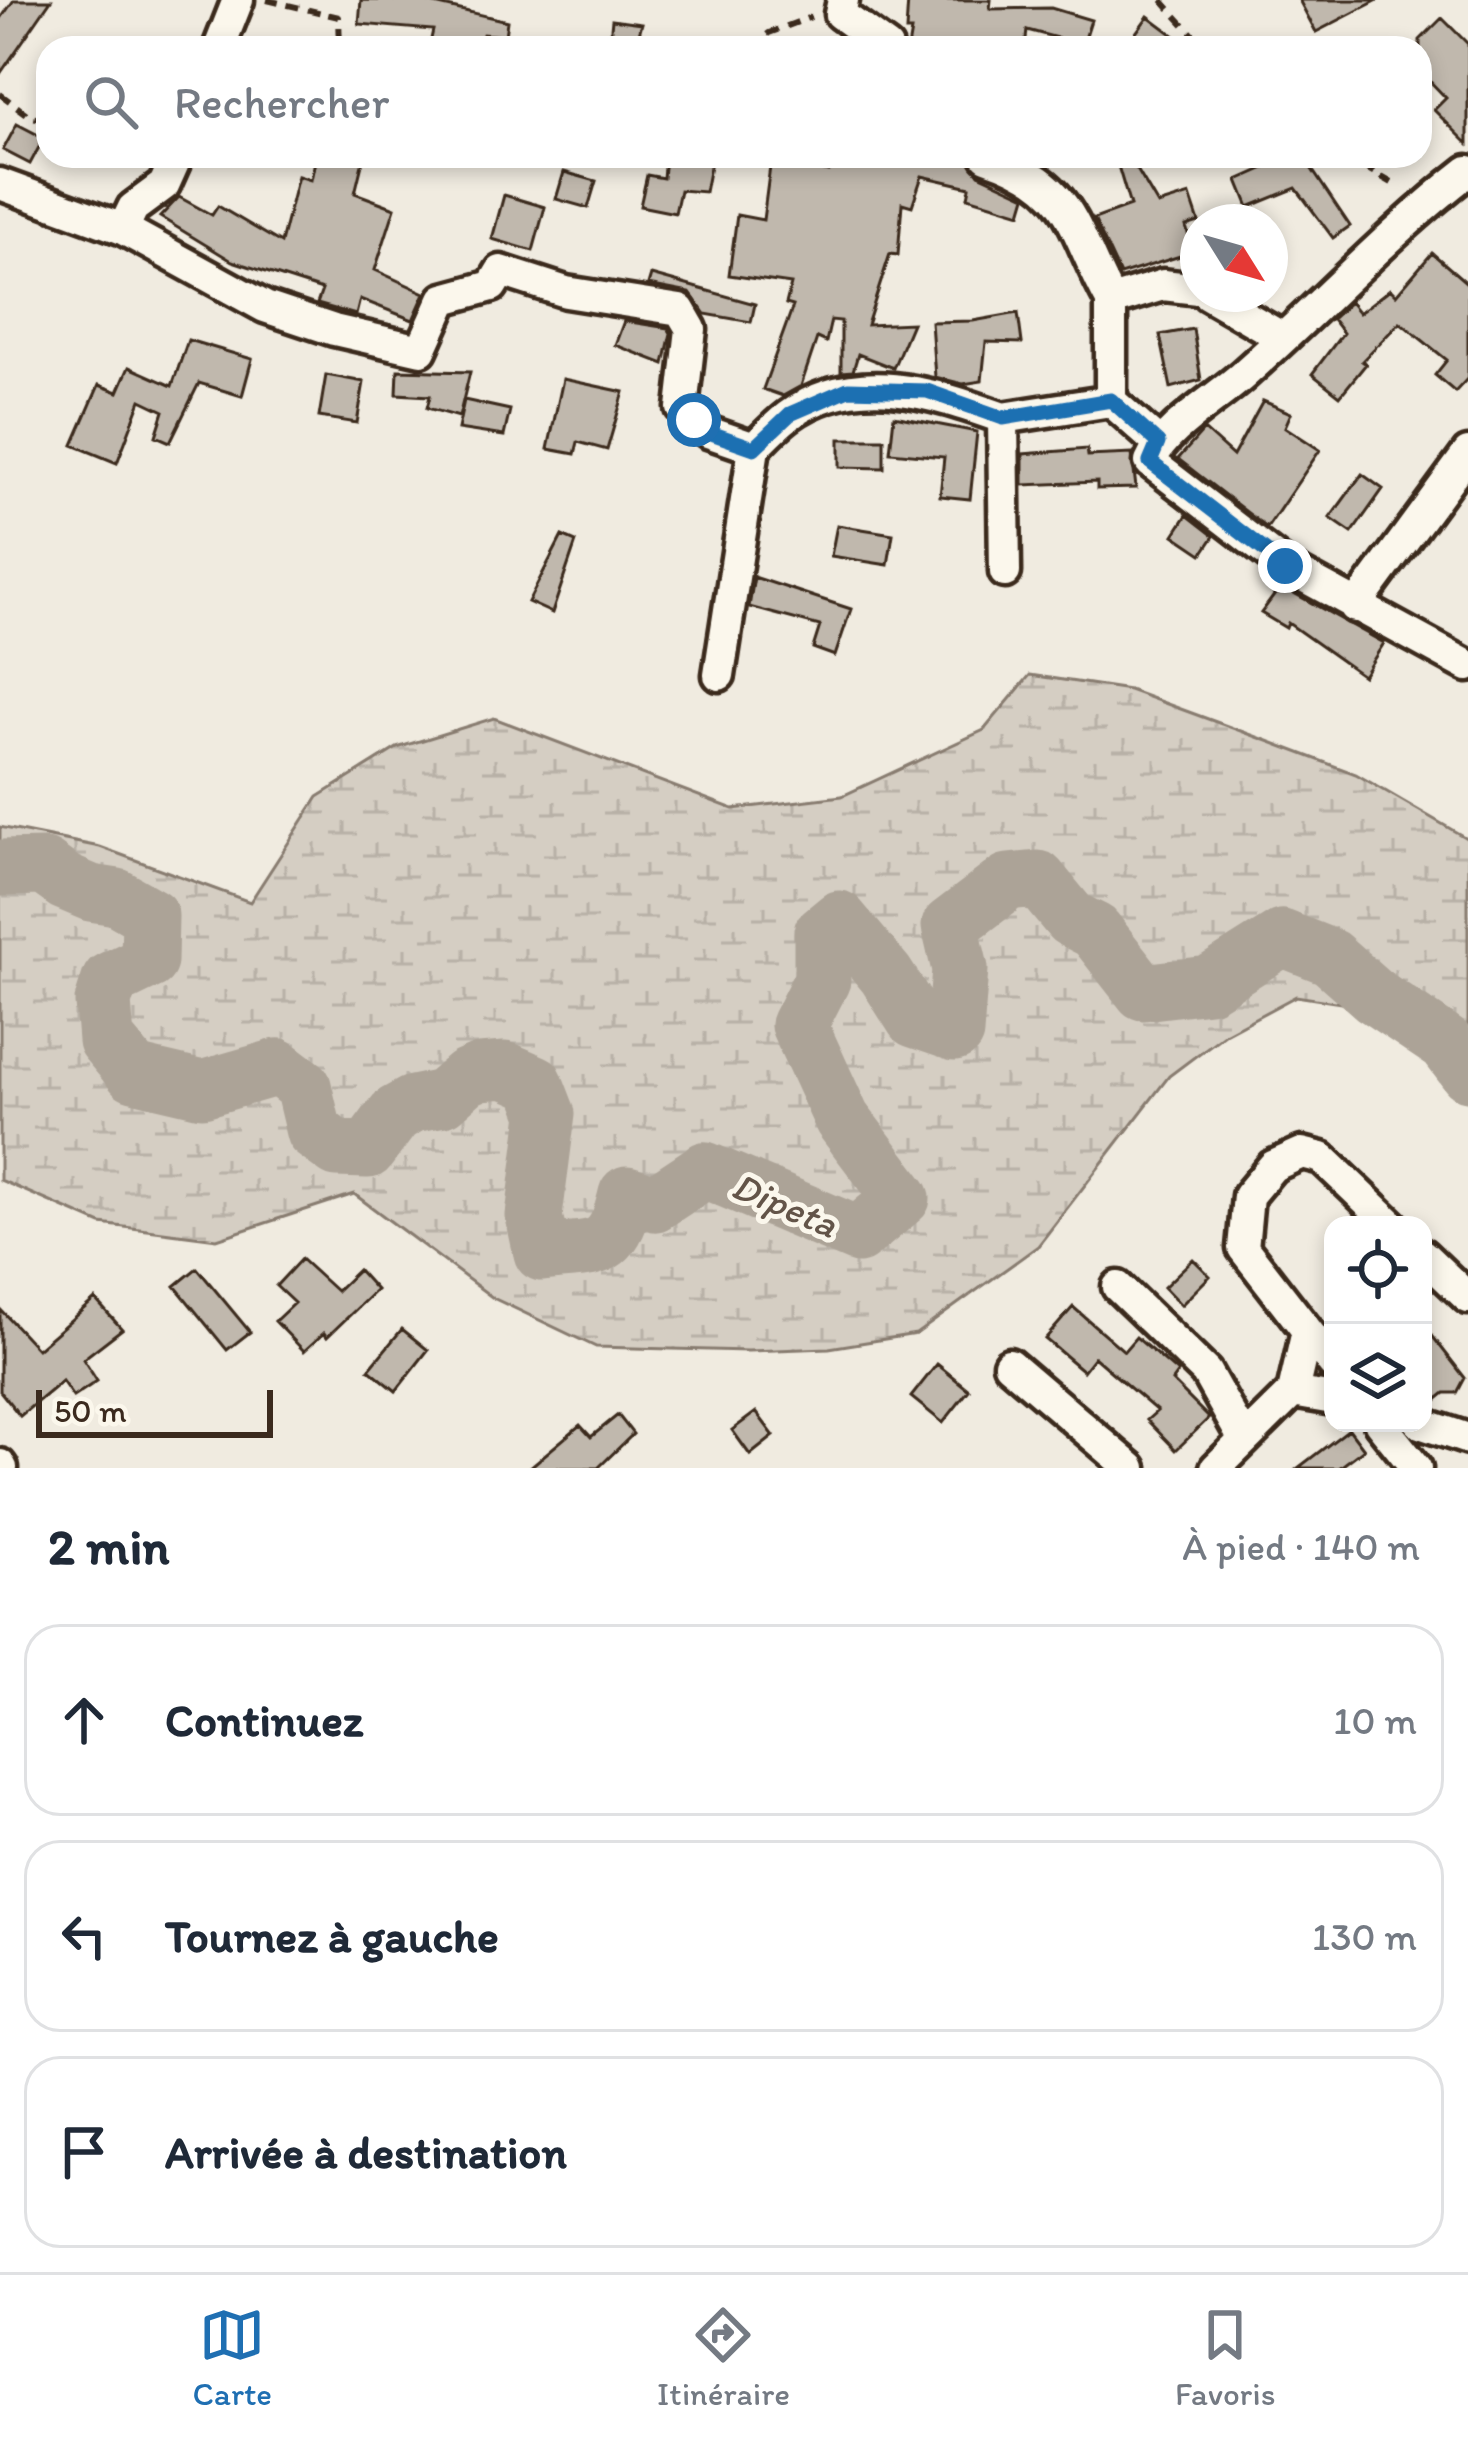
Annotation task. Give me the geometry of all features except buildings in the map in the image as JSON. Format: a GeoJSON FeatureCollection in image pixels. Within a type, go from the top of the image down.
{"type":"FeatureCollection","features":[{"type":"Feature","properties":{"kind":"street"},"geometry":{"type":"LineString","coordinates":[[224,36],[238,0]]}},
{"type":"Feature","properties":{"kind":"street"},"geometry":{"type":"LineString","coordinates":[[841,7],[873,36]]}},
{"type":"Feature","properties":{"kind":"street"},"geometry":{"type":"LineString","coordinates":[[123,229],[133,208],[164,185],[172,168]]}},
{"type":"Feature","properties":{"kind":"street"},"geometry":{"type":"LineString","coordinates":[[1022,168],[1053,190],[1070,212],[1112,301],[1111,400],[1158,443]]}},
{"type":"Feature","properties":{"kind":"street"},"geometry":{"type":"LineString","coordinates":[[1468,171],[1426,202],[1283,338],[1158,443],[1150,462],[1285,566],[1468,666]]}},
{"type":"Feature","properties":{"kind":"street"},"geometry":{"type":"LineString","coordinates":[[0,184],[123,229],[265,307],[334,330],[421,350],[444,299],[492,286],[500,271],[566,292],[680,310],[692,329],[682,408],[708,432],[754,448]]}},
{"type":"Feature","properties":{"kind":"street"},"geometry":{"type":"LineString","coordinates":[[1112,301],[1162,285],[1180,287]]}},
{"type":"Feature","properties":{"kind":"street"},"geometry":{"type":"LineString","coordinates":[[1238,312],[1283,338]]}},
{"type":"Feature","properties":{"kind":"street"},"geometry":{"type":"LineString","coordinates":[[719,675],[754,448],[790,414],[848,389],[927,391],[1003,418],[1111,400]]}},
{"type":"Feature","properties":{"kind":"street"},"geometry":{"type":"LineString","coordinates":[[1003,418],[1005,572]]}},
{"type":"Feature","properties":{"kind":"street"},"geometry":{"type":"LineString","coordinates":[[1355,607],[1468,453]]}},
{"type":"Feature","properties":{"kind":"street"},"geometry":{"type":"LineString","coordinates":[[1324,1353],[1243,1248],[1248,1196],[1273,1166],[1302,1153],[1322,1158],[1383,1216]]}},
{"type":"Feature","properties":{"kind":"street"},"geometry":{"type":"LineString","coordinates":[[1432,1264],[1468,1298]]}},
{"type":"Feature","properties":{"kind":"street"},"geometry":{"type":"LineString","coordinates":[[1118,1287],[1206,1372],[1244,1440]]}},
{"type":"Feature","properties":{"kind":"street"},"geometry":{"type":"LineString","coordinates":[[1216,1468],[1293,1392],[1307,1331]]}},
{"type":"Feature","properties":{"kind":"street"},"geometry":{"type":"LineString","coordinates":[[1009,1364],[1131,1468]]}},
{"type":"Feature","properties":{"kind":"street"},"geometry":{"type":"LineString","coordinates":[[1293,1392],[1324,1397]]}},
{"type":"Feature","properties":{"kind":"street"},"geometry":{"type":"LineString","coordinates":[[1432,1427],[1468,1439]]}},
{"type":"Feature","properties":{"kind":"street"},"geometry":{"type":"LineString","coordinates":[[1387,1432],[1416,1468]]}},
{"type":"Feature","properties":{"kind":"path"},"geometry":{"type":"LineString","coordinates":[[267,0],[339,17],[340,36]]}},
{"type":"Feature","properties":{"kind":"path"},"geometry":{"type":"LineString","coordinates":[[1162,0],[1194,36]]}},
{"type":"Feature","properties":{"kind":"path"},"geometry":{"type":"LineString","coordinates":[[765,36],[841,7]]}},
{"type":"Feature","properties":{"kind":"path"},"geometry":{"type":"LineString","coordinates":[[0,94],[36,118]]}},
{"type":"Feature","properties":{"kind":"path"},"geometry":{"type":"LineString","coordinates":[[1366,168],[1426,202]]}},
{"type":"Feature","properties":{"kind":"green space"},"geometry":{"type":"Polygon","coordinates":[[[1030,675],[1129,690],[1268,741],[1356,774],[1468,839],[1468,1101],[1436,1061],[1341,1003],[1296,996],[1225,1034],[1169,1076],[1038,1246],[916,1334],[829,1348],[596,1347],[493,1298],[354,1194],[217,1239],[101,1224],[0,1180],[0,827],[100,847],[250,902],[318,797],[397,748],[494,718],[733,809],[842,796],[984,730],[1030,675]]]}},
{"type":"Feature","properties":{"kind":"waterway","name":"Dipeta"},"geometry":{"type":"LineString","coordinates":[[0,868],[44,867],[65,882],[117,897],[150,916],[149,961],[110,980],[103,1002],[106,1040],[134,1073],[202,1089],[278,1067],[303,1086],[314,1132],[337,1149],[368,1150],[395,1114],[413,1104],[443,1098],[480,1072],[505,1070],[535,1083],[547,1114],[534,1216],[542,1253],[600,1244],[615,1228],[627,1194],[655,1203],[705,1170],[858,1235],[902,1198],[842,1119],[799,1025],[822,980],[822,933],[839,919],[886,975],[914,1019],[955,1033],[960,969],[950,926],[1008,882],[1038,879],[1071,919],[1095,931],[1143,992],[1209,984],[1282,938],[1330,957],[1373,995],[1446,1044],[1468,1073]]}},
{"type":"Feature","properties":{"kind":"route"},"geometry":{"type":"LineString","coordinates":[[694,420],[708,432],[754,448],[790,414],[848,389],[927,391],[1003,418],[1111,400],[1158,443],[1150,462],[1285,566]]}}]}
